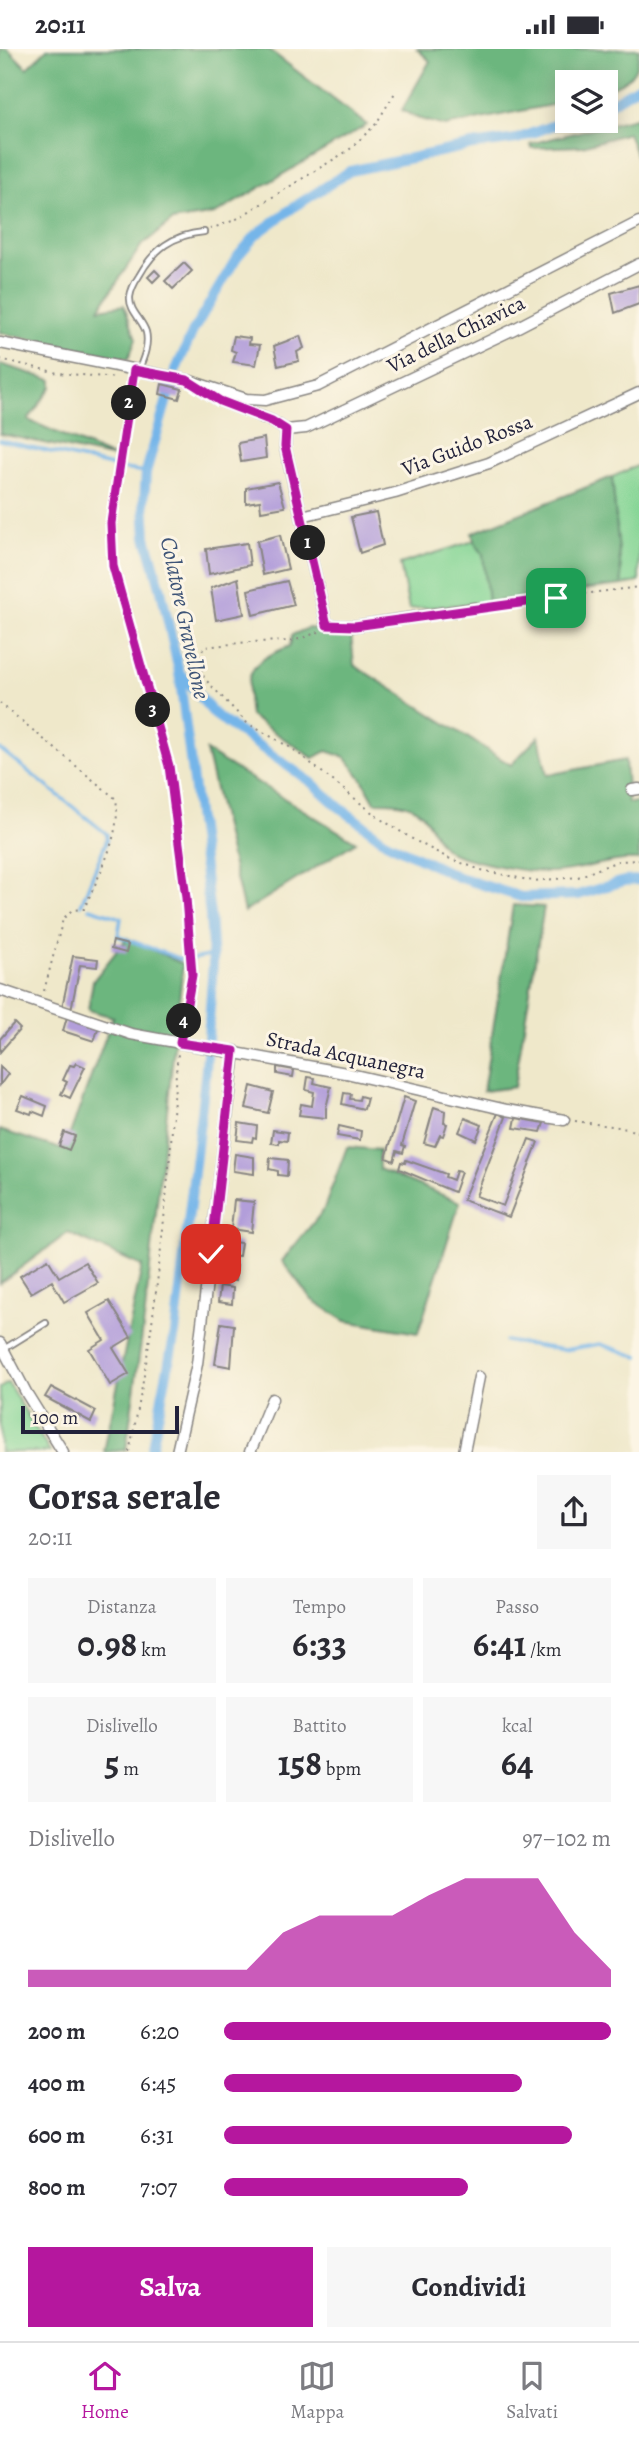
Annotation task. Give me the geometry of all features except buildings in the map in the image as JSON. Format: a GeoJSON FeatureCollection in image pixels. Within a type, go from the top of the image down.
{"type":"FeatureCollection","features":[{"type":"Feature","properties":{"kind":"street"},"geometry":{"type":"LineString","coordinates":[[0,343],[164,375],[246,399],[265,400],[318,386],[639,222]]}},
{"type":"Feature","properties":{"kind":"street","name":"Via della Chiavica"},"geometry":{"type":"LineString","coordinates":[[286,430],[300,430],[318,423],[512,330],[639,264]]}},
{"type":"Feature","properties":{"kind":"street"},"geometry":{"type":"LineString","coordinates":[[187,380],[220,401],[272,421],[286,430],[285,446],[327,625],[355,626],[475,608]]}},
{"type":"Feature","properties":{"kind":"street","name":"Via Guido Rossa"},"geometry":{"type":"LineString","coordinates":[[302,516],[395,493],[489,463],[639,393]]}},
{"type":"Feature","properties":{"kind":"street","name":"Strada Acquanegra"},"geometry":{"type":"LineString","coordinates":[[0,990],[131,1034],[346,1073],[507,1110],[564,1120]]}},
{"type":"Feature","properties":{"kind":"street"},"geometry":{"type":"LineString","coordinates":[[177,1452],[197,1364],[234,1051]]}},
{"type":"Feature","properties":{"kind":"street"},"geometry":{"type":"LineString","coordinates":[[2,1346],[27,1394],[63,1452]]}},
{"type":"Feature","properties":{"kind":"street"},"geometry":{"type":"LineString","coordinates":[[464,1452],[479,1377]]}},
{"type":"Feature","properties":{"kind":"street"},"geometry":{"type":"LineString","coordinates":[[250,1452],[272,1399]]}},
{"type":"Feature","properties":{"kind":"lane"},"geometry":{"type":"LineString","coordinates":[[136,370],[146,350],[146,331],[134,312],[130,298],[133,286],[146,264],[166,243],[177,236],[204,232]]}},
{"type":"Feature","properties":{"kind":"lane"},"geometry":{"type":"LineString","coordinates":[[2,1346],[46,1322]]}},
{"type":"Feature","properties":{"kind":"path"},"geometry":{"type":"LineString","coordinates":[[204,232],[235,220],[349,150],[376,124],[396,90]]}},
{"type":"Feature","properties":{"kind":"path"},"geometry":{"type":"LineString","coordinates":[[0,359],[58,373],[110,379],[120,378],[136,370]]}},
{"type":"Feature","properties":{"kind":"path"},"geometry":{"type":"LineString","coordinates":[[129,1452],[154,1313],[173,1096],[192,975],[186,898],[169,766],[113,566],[111,523],[136,370]]}},
{"type":"Feature","properties":{"kind":"path"},"geometry":{"type":"LineString","coordinates":[[475,608],[639,587]]}},
{"type":"Feature","properties":{"kind":"path"},"geometry":{"type":"LineString","coordinates":[[327,625],[311,637],[293,641],[204,647],[199,659],[204,678],[247,723],[293,749],[391,825],[448,858],[481,870],[533,881],[578,877],[618,861],[639,860]]}},
{"type":"Feature","properties":{"kind":"path"},"geometry":{"type":"LineString","coordinates":[[0,703],[116,799],[118,812],[112,839],[84,909],[72,910],[64,919],[41,1003]]}},
{"type":"Feature","properties":{"kind":"path"},"geometry":{"type":"LineString","coordinates":[[564,1120],[639,1132]]}},
{"type":"Feature","properties":{"kind":"green space"},"geometry":{"type":"Polygon","coordinates":[[[0,49],[8,49],[27,68],[47,49],[268,49],[367,125],[215,214],[172,221],[141,246],[99,309],[124,305],[136,339],[128,359],[0,333],[0,49]]]}},
{"type":"Feature","properties":{"kind":"green space"},"geometry":{"type":"Polygon","coordinates":[[[417,49],[639,49],[637,65],[631,76],[618,84],[618,70],[555,70],[555,104],[445,126],[417,118],[402,110],[430,61],[417,49]]]}},
{"type":"Feature","properties":{"kind":"green space"},"geometry":{"type":"Polygon","coordinates":[[[639,117],[639,162],[628,133],[582,146],[532,148],[530,144],[574,133],[618,133],[618,122],[639,117]]]}},
{"type":"Feature","properties":{"kind":"green space"},"geometry":{"type":"Polygon","coordinates":[[[0,364],[52,380],[52,386],[28,420],[115,458],[0,434],[0,364]]]}},
{"type":"Feature","properties":{"kind":"green space"},"geometry":{"type":"Polygon","coordinates":[[[639,465],[639,582],[622,585],[612,477],[639,465]]]}},
{"type":"Feature","properties":{"kind":"green space"},"geometry":{"type":"Polygon","coordinates":[[[612,477],[622,585],[488,602],[483,554],[472,533],[612,477]]]}},
{"type":"Feature","properties":{"kind":"green space"},"geometry":{"type":"Polygon","coordinates":[[[474,541],[483,554],[488,602],[409,609],[400,564],[474,541]]]}},
{"type":"Feature","properties":{"kind":"green space"},"geometry":{"type":"Polygon","coordinates":[[[308,628],[351,633],[354,665],[511,765],[539,736],[547,775],[625,760],[628,803],[639,802],[639,860],[549,872],[501,866],[454,854],[443,847],[425,818],[416,809],[399,803],[375,802],[345,757],[327,751],[313,758],[250,716],[248,689],[252,671],[266,658],[290,646],[292,635],[308,628]]]}},
{"type":"Feature","properties":{"kind":"green space"},"geometry":{"type":"Polygon","coordinates":[[[206,751],[356,842],[244,912],[206,751]]]}},
{"type":"Feature","properties":{"kind":"green space"},"geometry":{"type":"Polygon","coordinates":[[[513,905],[544,907],[514,1087],[483,1091],[513,905]]]}},
{"type":"Feature","properties":{"kind":"green space"},"geometry":{"type":"Polygon","coordinates":[[[127,938],[183,964],[145,1313],[126,1450],[104,1452],[142,1266],[68,1233],[0,1283],[0,1130],[64,1150],[113,1017],[88,1010],[93,981],[127,938]]]}},
{"type":"Feature","properties":{"kind":"green space"},"geometry":{"type":"Polygon","coordinates":[[[347,1147],[379,1150],[379,1169],[460,1202],[418,1333],[346,1321],[312,1300],[282,1261],[323,1211],[347,1147]]]}},
{"type":"Feature","properties":{"kind":"green space"},"geometry":{"type":"Polygon","coordinates":[[[8,1383],[50,1452],[0,1452],[0,1388],[8,1383]]]}},
{"type":"Feature","properties":{"kind":"waterway","name":"Colatore Gravellone"},"geometry":{"type":"LineString","coordinates":[[618,99],[639,86]]}},
{"type":"Feature","properties":{"kind":"waterway","name":"Colatore Gravellone"},"geometry":{"type":"LineString","coordinates":[[151,1452],[175,1333],[206,1070],[213,963],[210,915],[179,672],[146,537],[146,472],[175,372],[193,331],[237,257],[257,234],[294,207],[350,171],[472,145],[517,139],[555,125]]}},
{"type":"Feature","properties":{"kind":"waterway"},"geometry":{"type":"LineString","coordinates":[[0,440],[146,472]]}},
{"type":"Feature","properties":{"kind":"waterway"},"geometry":{"type":"LineString","coordinates":[[179,672],[215,715],[312,783],[386,842],[458,877],[521,897],[578,895],[624,881],[639,880]]}},
{"type":"Feature","properties":{"kind":"waterway"},"geometry":{"type":"LineString","coordinates":[[0,749],[107,834],[81,905]]}},
{"type":"Feature","properties":{"kind":"waterway"},"geometry":{"type":"LineString","coordinates":[[90,908],[121,918],[118,936],[186,959]]}},
{"type":"Feature","properties":{"kind":"waterway"},"geometry":{"type":"LineString","coordinates":[[193,959],[213,955]]}},
{"type":"Feature","properties":{"kind":"waterway"},"geometry":{"type":"LineString","coordinates":[[505,1341],[564,1350],[600,1344],[639,1357]]}},
{"type":"Feature","properties":{"kind":"route"},"geometry":{"type":"LineString","coordinates":[[211,1254],[234,1051],[180,1043],[192,975],[186,898],[169,766],[113,566],[111,523],[134,370],[187,380],[220,401],[272,421],[286,430],[285,446],[327,625],[355,626],[556,598]]}}]}
